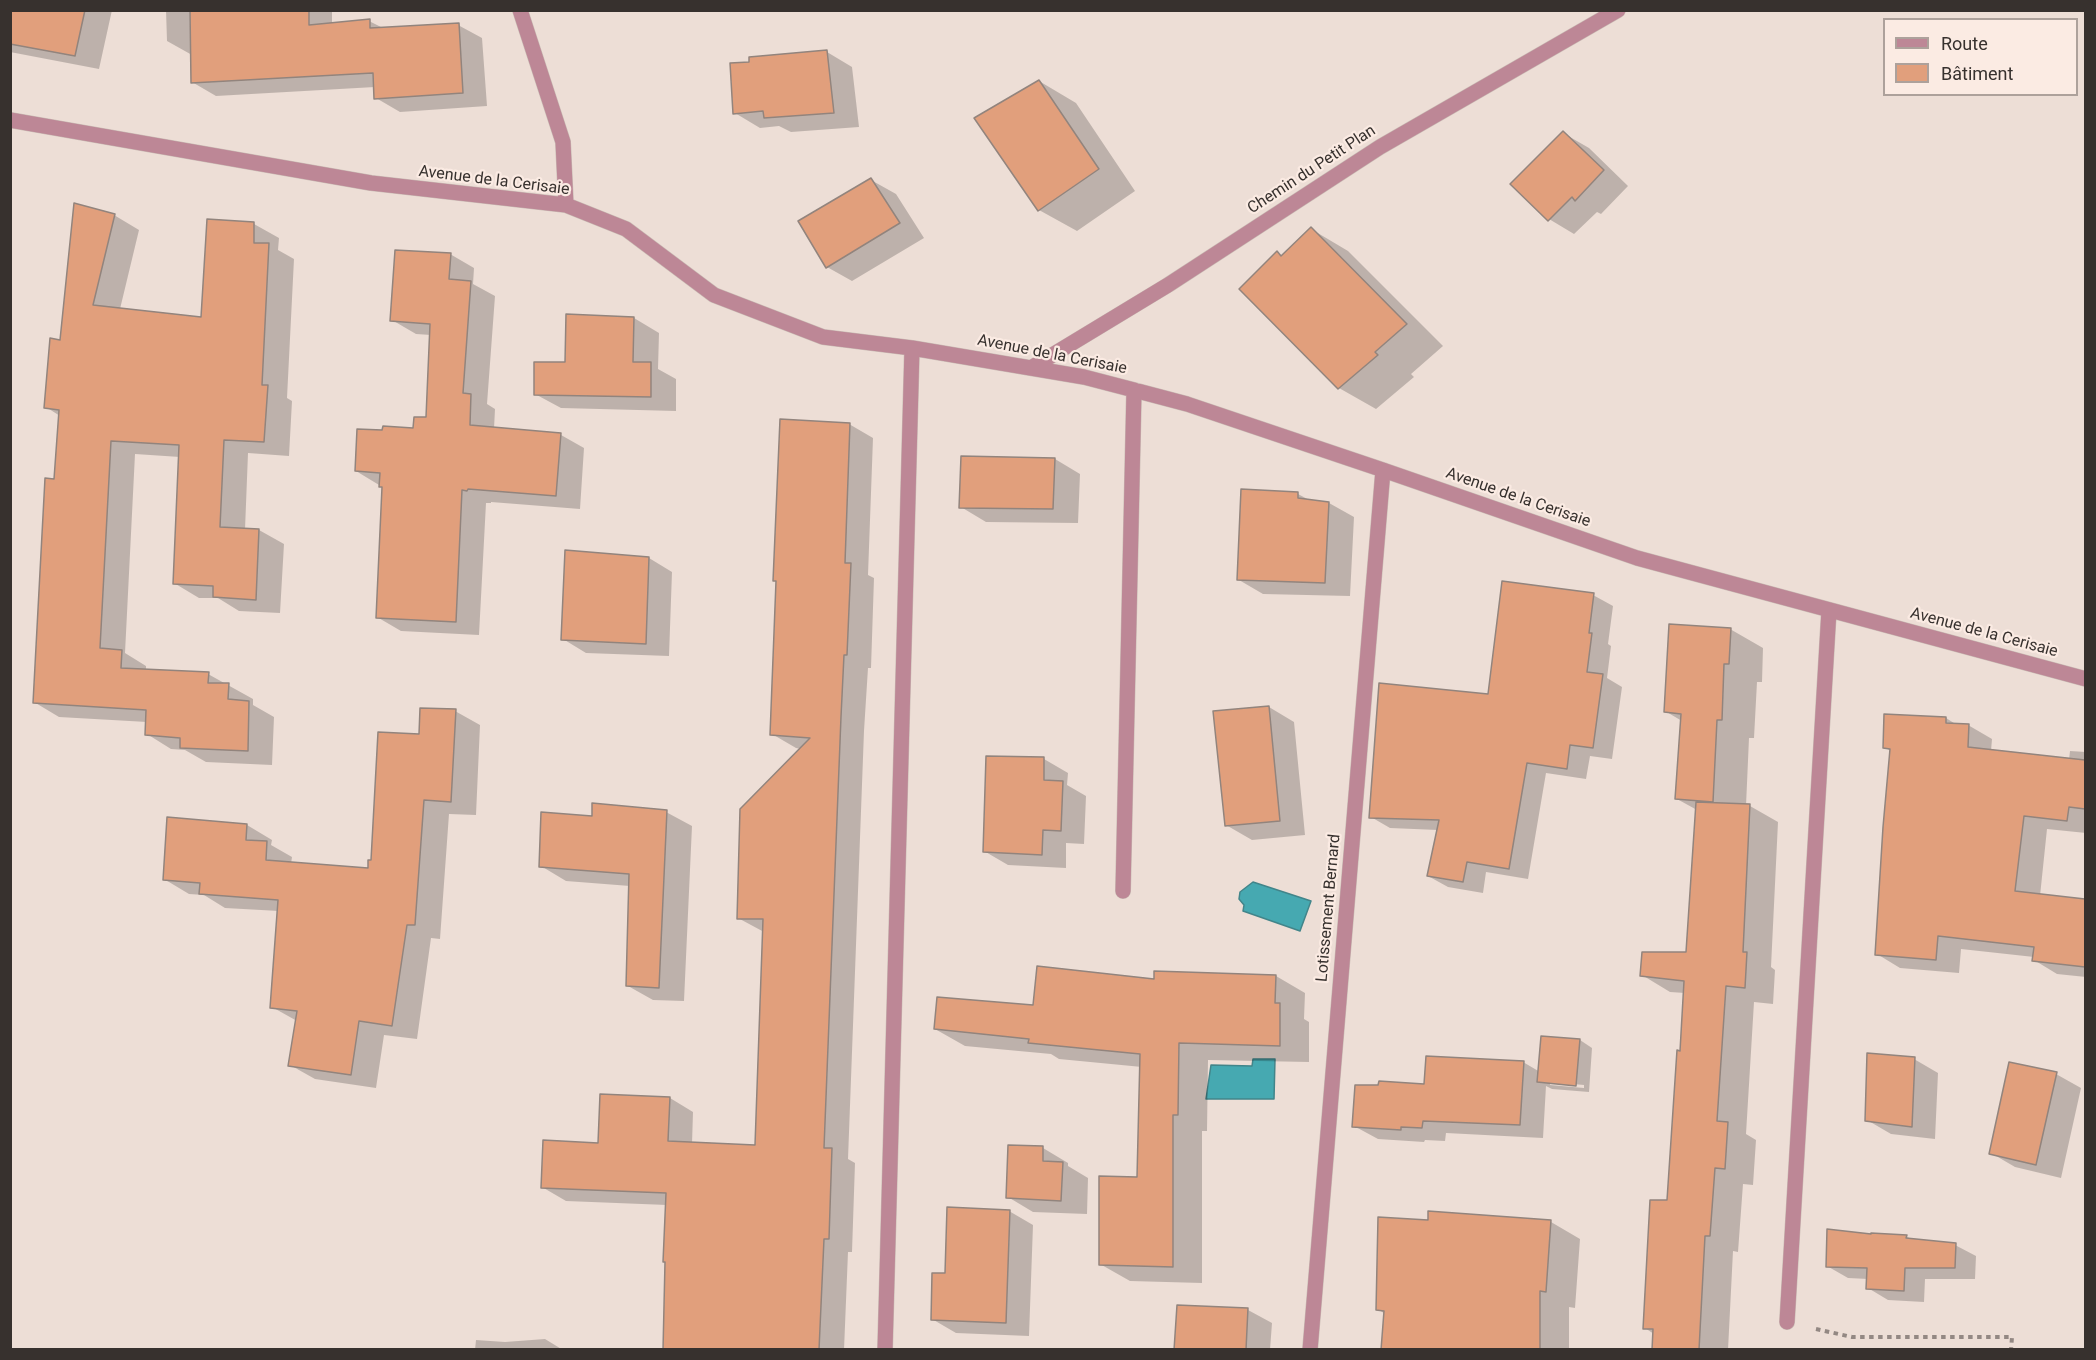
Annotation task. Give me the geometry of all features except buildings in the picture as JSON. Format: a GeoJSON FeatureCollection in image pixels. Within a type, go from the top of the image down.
{"type":"FeatureCollection","features":[{"type":"Feature","properties":{"kind":"street"},"geometry":{"type":"LineString","coordinates":[[520,10],[563,142],[566,205]]}},
{"type":"Feature","properties":{"kind":"street","name":"Chemin du Petit Plan"},"geometry":{"type":"LineString","coordinates":[[1031,369],[1168,285],[1380,147],[1618,10]]}},
{"type":"Feature","properties":{"kind":"street","name":"Avenue de la Cerisaie"},"geometry":{"type":"LineString","coordinates":[[10,120],[372,183],[566,205],[626,229],[714,295],[823,337],[912,348],[1084,377],[1187,404],[1637,558],[2085,679]]}},
{"type":"Feature","properties":{"kind":"street"},"geometry":{"type":"LineString","coordinates":[[885,1350],[912,348]]}},
{"type":"Feature","properties":{"kind":"street"},"geometry":{"type":"LineString","coordinates":[[1123,891],[1134,390]]}},
{"type":"Feature","properties":{"kind":"street","name":"Lotissement Bernard"},"geometry":{"type":"LineString","coordinates":[[1310,1350],[1383,470]]}},
{"type":"Feature","properties":{"kind":"street"},"geometry":{"type":"LineString","coordinates":[[1787,1322],[1830,610]]}},
{"type":"Feature","properties":{"kind":"path"},"geometry":{"type":"LineString","coordinates":[[1787,1322],[1852,1337],[2012,1337],[2011,1350]]}},
{"type":"Feature","properties":{"kind":"water"},"geometry":{"type":"Polygon","coordinates":[[[1253,882],[1311,901],[1300,931],[1243,911],[1244,905],[1239,899],[1240,892],[1253,882]]]}},
{"type":"Feature","properties":{"kind":"water"},"geometry":{"type":"Polygon","coordinates":[[[1253,1059],[1275,1059],[1274,1099],[1206,1099],[1211,1065],[1252,1066],[1253,1059]]]}}]}
